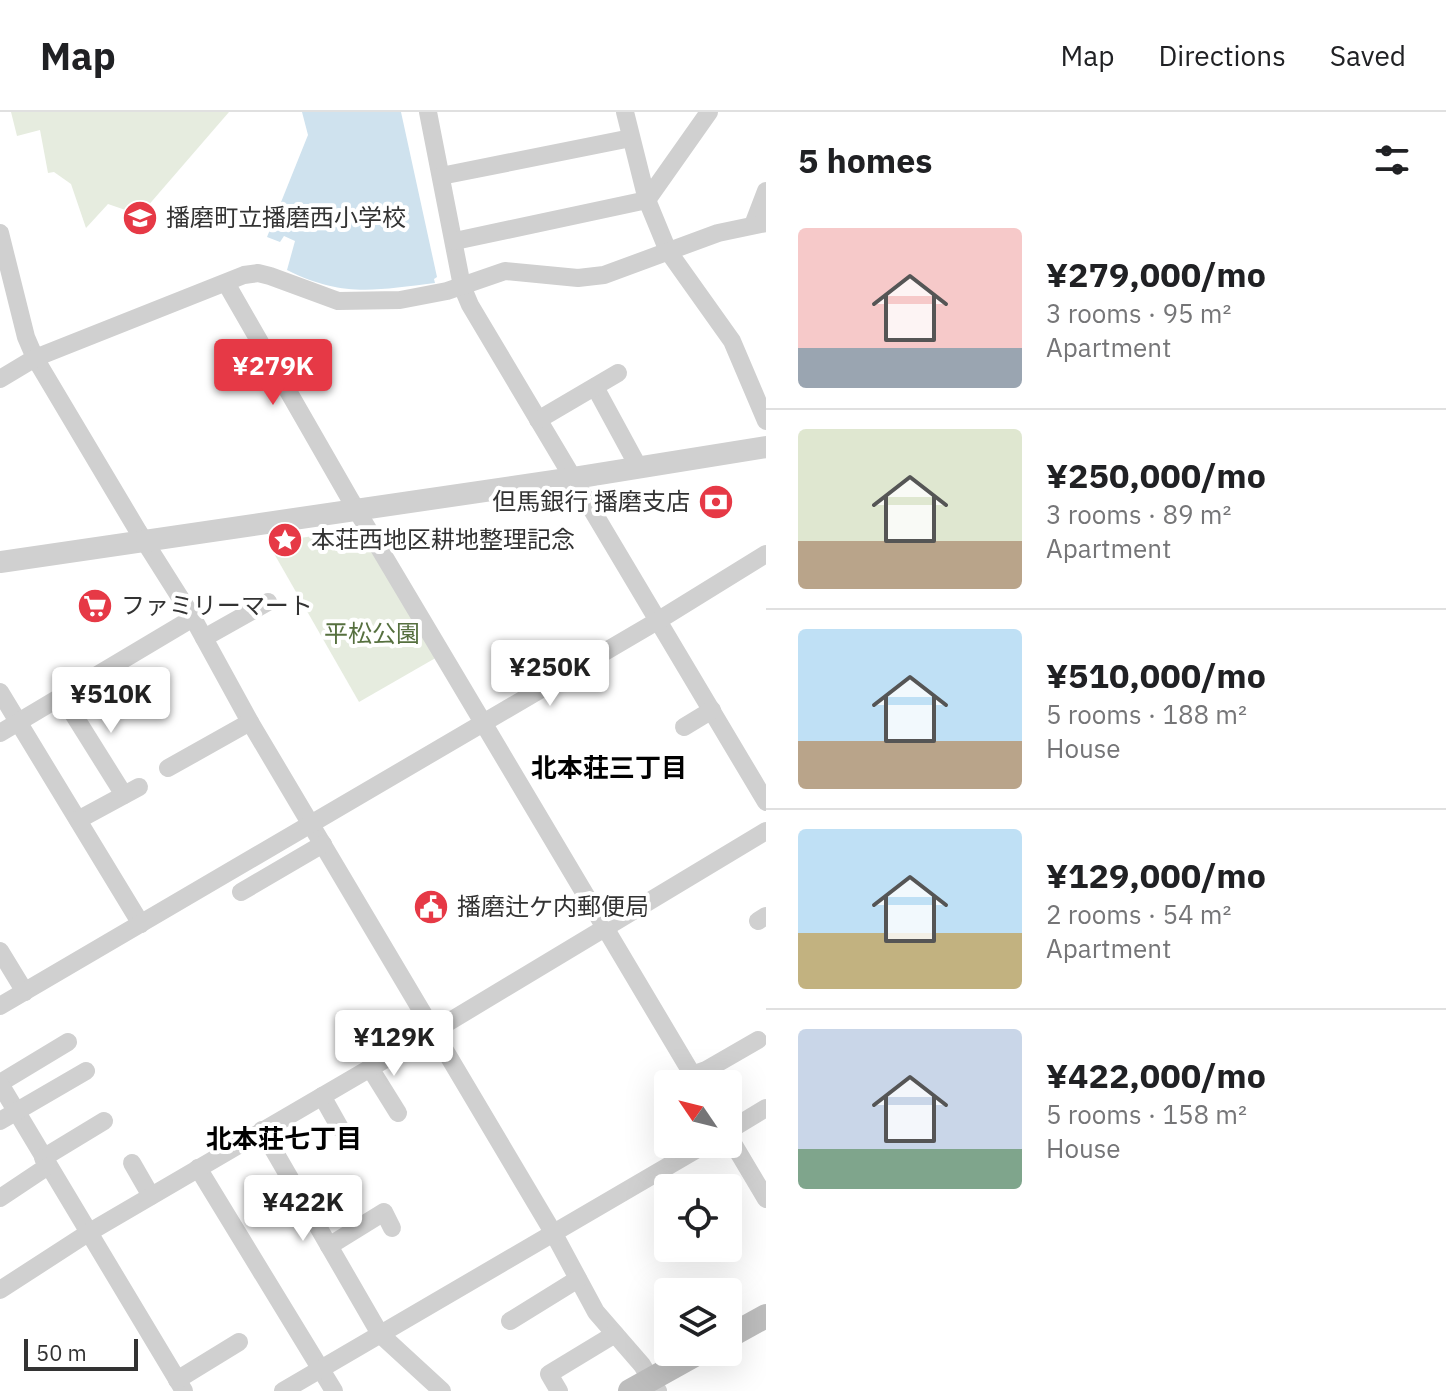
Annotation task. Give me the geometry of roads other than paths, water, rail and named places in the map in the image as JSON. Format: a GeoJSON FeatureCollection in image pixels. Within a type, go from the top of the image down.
{"type":"FeatureCollection","features":[{"type":"Feature","properties":{"kind":"main road"},"geometry":{"type":"LineString","coordinates":[[742,1329],[766,1316]]}},
{"type":"Feature","properties":{"kind":"main road"},"geometry":{"type":"LineString","coordinates":[[646,1387],[678,1366]]}},
{"type":"Feature","properties":{"kind":"street"},"geometry":{"type":"LineString","coordinates":[[429,112],[462,286],[470,305],[766,802]]}},
{"type":"Feature","properties":{"kind":"street"},"geometry":{"type":"LineString","coordinates":[[625,112],[647,200],[668,251],[732,341],[766,421]]}},
{"type":"Feature","properties":{"kind":"street"},"geometry":{"type":"LineString","coordinates":[[455,241],[647,200],[709,112]]}},
{"type":"Feature","properties":{"kind":"street"},"geometry":{"type":"LineString","coordinates":[[441,176],[631,138]]}},
{"type":"Feature","properties":{"kind":"street"},"geometry":{"type":"LineString","coordinates":[[0,379],[35,358],[244,275],[258,273],[338,301],[366,302],[400,300],[462,286],[505,271],[578,278],[604,275],[718,233],[760,224],[766,191]]}},
{"type":"Feature","properties":{"kind":"street"},"geometry":{"type":"LineString","coordinates":[[0,233],[26,337],[35,358],[193,618],[250,722],[554,1234],[596,1312],[642,1365],[646,1387]]}},
{"type":"Feature","properties":{"kind":"street"},"geometry":{"type":"LineString","coordinates":[[226,283],[356,509],[690,1070]]}},
{"type":"Feature","properties":{"kind":"street"},"geometry":{"type":"LineString","coordinates":[[538,420],[618,373]]}},
{"type":"Feature","properties":{"kind":"street"},"geometry":{"type":"LineString","coordinates":[[595,387],[639,468]]}},
{"type":"Feature","properties":{"kind":"street"},"geometry":{"type":"LineString","coordinates":[[0,562],[766,447]]}},
{"type":"Feature","properties":{"kind":"street"},"geometry":{"type":"LineString","coordinates":[[0,1006],[659,620],[766,554]]}},
{"type":"Feature","properties":{"kind":"street"},"geometry":{"type":"LineString","coordinates":[[204,638],[268,602]]}},
{"type":"Feature","properties":{"kind":"street"},"geometry":{"type":"LineString","coordinates":[[0,733],[193,618]]}},
{"type":"Feature","properties":{"kind":"street"},"geometry":{"type":"LineString","coordinates":[[0,692],[141,924]]}},
{"type":"Feature","properties":{"kind":"street"},"geometry":{"type":"LineString","coordinates":[[62,696],[131,791],[78,820]]}},
{"type":"Feature","properties":{"kind":"street"},"geometry":{"type":"LineString","coordinates":[[684,727],[712,710]]}},
{"type":"Feature","properties":{"kind":"street"},"geometry":{"type":"LineString","coordinates":[[168,768],[250,722]]}},
{"type":"Feature","properties":{"kind":"street"},"geometry":{"type":"LineString","coordinates":[[0,1290],[88,1233],[432,1032],[766,831]]}},
{"type":"Feature","properties":{"kind":"street"},"geometry":{"type":"LineString","coordinates":[[241,892],[323,844]]}},
{"type":"Feature","properties":{"kind":"street"},"geometry":{"type":"LineString","coordinates":[[0,951],[25,992]]}},
{"type":"Feature","properties":{"kind":"street"},"geometry":{"type":"LineString","coordinates":[[706,1070],[758,1040]]}},
{"type":"Feature","properties":{"kind":"street"},"geometry":{"type":"LineString","coordinates":[[68,1042],[0,1083],[8,1116],[45,1162],[181,1386],[239,1342]]}},
{"type":"Feature","properties":{"kind":"street"},"geometry":{"type":"LineString","coordinates":[[370,1068],[398,1113]]}},
{"type":"Feature","properties":{"kind":"street"},"geometry":{"type":"LineString","coordinates":[[8,1116],[86,1071]]}},
{"type":"Feature","properties":{"kind":"street"},"geometry":{"type":"LineString","coordinates":[[322,1096],[340,1128]]}},
{"type":"Feature","properties":{"kind":"street"},"geometry":{"type":"LineString","coordinates":[[742,1124],[766,1108]]}},
{"type":"Feature","properties":{"kind":"street"},"geometry":{"type":"LineString","coordinates":[[0,1198],[104,1121]]}},
{"type":"Feature","properties":{"kind":"street"},"geometry":{"type":"LineString","coordinates":[[262,1130],[380,1334],[442,1391]]}},
{"type":"Feature","properties":{"kind":"street"},"geometry":{"type":"LineString","coordinates":[[742,1157],[766,1199]]}},
{"type":"Feature","properties":{"kind":"street"},"geometry":{"type":"LineString","coordinates":[[283,1391],[682,1158]]}},
{"type":"Feature","properties":{"kind":"street"},"geometry":{"type":"LineString","coordinates":[[132,1163],[151,1196]]}},
{"type":"Feature","properties":{"kind":"street"},"geometry":{"type":"LineString","coordinates":[[198,1168],[334,1391]]}},
{"type":"Feature","properties":{"kind":"street"},"geometry":{"type":"LineString","coordinates":[[329,1246],[384,1212],[392,1228]]}},
{"type":"Feature","properties":{"kind":"street"},"geometry":{"type":"LineString","coordinates":[[510,1321],[578,1279]]}},
{"type":"Feature","properties":{"kind":"street"},"geometry":{"type":"LineString","coordinates":[[559,1391],[549,1374],[615,1334]]}},
{"type":"Feature","properties":{"kind":"water"},"geometry":{"type":"Polygon","coordinates":[[[302,112],[401,112],[437,277],[435,283],[360,290],[325,285],[287,270],[295,241],[284,236],[280,242],[267,237],[308,135],[302,112]]]}},
{"type":"Feature","properties":{"kind":"place","name":"播磨町立播磨西小学校"},"geometry":{"type":"Point","coordinates":[140,218]}},
{"type":"Feature","properties":{"kind":"place","name":"但馬銀行 播磨支店"},"geometry":{"type":"Point","coordinates":[716,502]}},
{"type":"Feature","properties":{"kind":"place","name":"本荘西地区耕地整理記念"},"geometry":{"type":"Point","coordinates":[285,540]}},
{"type":"Feature","properties":{"kind":"place","name":"ファミリーマート"},"geometry":{"type":"Point","coordinates":[95,606]}},
{"type":"Feature","properties":{"kind":"place","name":"播磨辻ケ内郵便局"},"geometry":{"type":"Point","coordinates":[431,907]}},
{"type":"Feature","properties":{"kind":"district","name":"北本荘三丁目"},"geometry":{"type":"Point","coordinates":[609,768]}},
{"type":"Feature","properties":{"kind":"district","name":"北本荘七丁目"},"geometry":{"type":"Point","coordinates":[284,1139]}},
{"type":"Feature","properties":{"kind":"park label","name":"平松公園"},"geometry":{"type":"Point","coordinates":[372,634]}}]}
